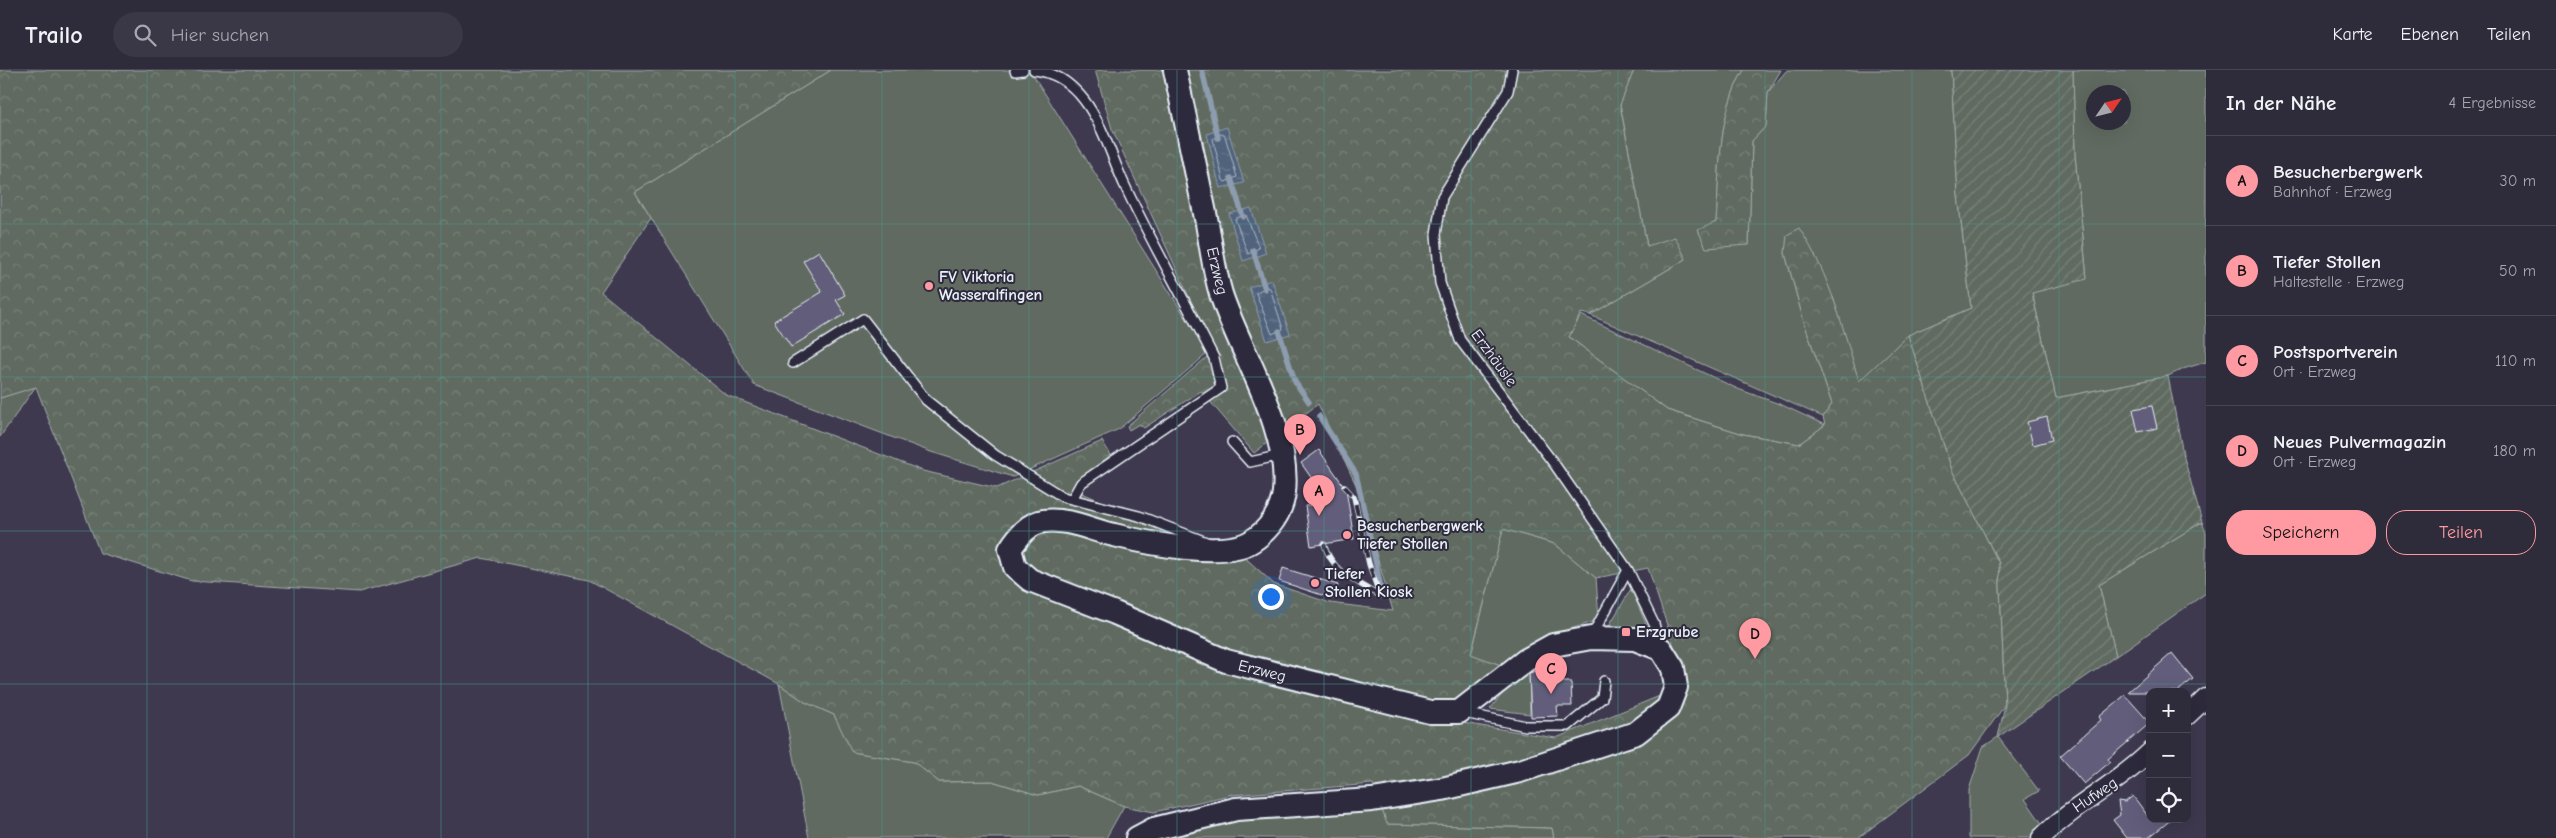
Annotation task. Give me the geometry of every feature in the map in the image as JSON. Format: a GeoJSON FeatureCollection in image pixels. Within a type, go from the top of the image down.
{"type":"FeatureCollection","features":[{"type":"Feature","properties":{"kind":"street","name":"Erzweg"},"geometry":{"type":"LineString","coordinates":[[1176,70],[1221,293],[1272,418],[1282,455],[1284,492],[1270,526],[1251,542],[1230,549],[1181,547],[1114,535],[1062,520],[1042,521],[1020,534],[1010,549],[1015,567],[1030,580],[1116,613],[1226,662],[1430,712],[1459,712]]}},
{"type":"Feature","properties":{"kind":"street"},"geometry":{"type":"LineString","coordinates":[[1137,838],[1154,829],[1236,809],[1372,800],[1442,789],[1520,771],[1636,733],[1668,708],[1676,687],[1672,668],[1661,649],[1635,638],[1591,638],[1552,645],[1526,660],[1459,712]]}},
{"type":"Feature","properties":{"kind":"street"},"geometry":{"type":"LineString","coordinates":[[2191,712],[2206,698]]}},
{"type":"Feature","properties":{"kind":"street","name":"Hufweg"},"geometry":{"type":"LineString","coordinates":[[2041,838],[2062,817],[2132,770],[2146,756]]}},
{"type":"Feature","properties":{"kind":"lane"},"geometry":{"type":"LineString","coordinates":[[1034,70],[1049,71],[1065,81],[1084,100],[1102,132],[1126,187],[1214,358],[1221,388],[1081,483],[1072,499]]}},
{"type":"Feature","properties":{"kind":"lane","name":"Erzhäusle"},"geometry":{"type":"LineString","coordinates":[[1512,70],[1508,91],[1442,197],[1436,234],[1440,284],[1460,340],[1555,465],[1628,570],[1654,624],[1661,649]]}},
{"type":"Feature","properties":{"kind":"lane"},"geometry":{"type":"LineString","coordinates":[[793,363],[863,319],[926,400],[995,455],[1063,497],[1139,516],[1196,536],[1219,548]]}},
{"type":"Feature","properties":{"kind":"lane"},"geometry":{"type":"LineString","coordinates":[[1232,442],[1250,462],[1282,455]]}},
{"type":"Feature","properties":{"kind":"lane"},"geometry":{"type":"LineString","coordinates":[[1591,638],[1628,570]]}},
{"type":"Feature","properties":{"kind":"lane"},"geometry":{"type":"LineString","coordinates":[[1459,712],[1526,726],[1568,726],[1602,698],[1604,682]]}},
{"type":"Feature","properties":{"kind":"green space"},"geometry":{"type":"Polygon","coordinates":[[[0,70],[831,70],[635,192],[651,218],[601,292],[726,395],[923,471],[997,488],[1102,441],[1111,455],[1076,481],[1073,489],[1174,533],[1240,553],[1274,584],[1330,603],[1393,611],[1356,485],[1318,404],[1254,453],[1201,391],[1144,428],[1139,424],[1129,430],[1127,426],[1214,351],[1112,129],[1095,70],[1634,70],[1620,105],[1647,246],[1675,237],[1686,259],[1590,315],[1581,313],[1569,337],[1667,410],[1743,434],[1799,444],[1825,425],[1823,417],[1832,404],[1804,322],[1785,253],[1787,235],[1799,228],[1819,264],[1835,302],[1859,381],[1908,335],[1952,470],[1999,563],[2005,705],[1969,755],[1858,838],[1554,838],[1552,828],[1387,824],[1373,784],[1230,795],[1154,812],[1124,806],[1078,786],[1038,795],[992,781],[939,782],[914,762],[852,752],[834,715],[805,702],[779,684],[589,580],[481,558],[359,592],[192,581],[100,553],[36,387],[0,398],[0,70]],[[1503,529],[1471,654],[1509,668],[1450,721],[1556,738],[1687,685],[1648,568],[1596,578],[1555,544],[1503,529]]]}},
{"type":"Feature","properties":{"kind":"green space","name":"FV Viktoria Wasseralfingen"},"geometry":{"type":"Polygon","coordinates":[[[831,70],[1030,70],[1208,353],[1119,429],[1013,477],[931,452],[754,385],[635,192],[831,70]]]}},
{"type":"Feature","properties":{"kind":"green space"},"geometry":{"type":"Polygon","coordinates":[[[1634,70],[1744,70],[1735,87],[1724,124],[1719,164],[1716,223],[1749,245],[1752,141],[1766,126],[1768,92],[1787,70],[1951,70],[1958,195],[1971,308],[1908,335],[1859,382],[1833,297],[1785,253],[1804,322],[1832,404],[1823,417],[1590,315],[1686,259],[1647,246],[1620,104],[1634,70]]]}},
{"type":"Feature","properties":{"kind":"green space"},"geometry":{"type":"Polygon","coordinates":[[[1744,70],[1781,70],[1768,92],[1766,126],[1752,141],[1749,245],[1706,248],[1698,230],[1716,222],[1719,164],[1724,124],[1735,87],[1744,70]]]}},
{"type":"Feature","properties":{"kind":"green space"},"geometry":{"type":"Polygon","coordinates":[[[1951,70],[2073,70],[2075,155],[2087,279],[2032,293],[2056,398],[2168,376],[2183,454],[2202,522],[2099,585],[2116,656],[1998,737],[2005,705],[1999,563],[1952,470],[1908,335],[1971,308],[1958,195],[1951,70]]]}},
{"type":"Feature","properties":{"kind":"green space"},"geometry":{"type":"Polygon","coordinates":[[[2073,70],[2206,70],[2206,362],[2168,376],[2056,398],[2032,292],[2087,278],[2075,155],[2073,70]]]}},
{"type":"Feature","properties":{"kind":"green space"},"geometry":{"type":"Polygon","coordinates":[[[1581,315],[1738,389],[1782,405],[1825,425],[1799,444],[1743,434],[1667,410],[1569,337],[1581,315]]]}},
{"type":"Feature","properties":{"kind":"green space"},"geometry":{"type":"Polygon","coordinates":[[[36,386],[0,437],[0,398],[36,386]]]}},
{"type":"Feature","properties":{"kind":"green space"},"geometry":{"type":"Polygon","coordinates":[[[2202,522],[2206,533],[2206,593],[2116,656],[2099,585],[2202,522]]]}},
{"type":"Feature","properties":{"kind":"green space"},"geometry":{"type":"Polygon","coordinates":[[[1503,529],[1555,544],[1596,578],[1599,620],[1542,638],[1509,668],[1471,655],[1503,529]]]}},
{"type":"Feature","properties":{"kind":"green space"},"geometry":{"type":"Polygon","coordinates":[[[1631,589],[1649,631],[1607,629],[1631,589]]]}},
{"type":"Feature","properties":{"kind":"green space"},"geometry":{"type":"Polygon","coordinates":[[[1529,669],[1530,714],[1490,709],[1511,683],[1529,669]]]}},
{"type":"Feature","properties":{"kind":"green space"},"geometry":{"type":"Polygon","coordinates":[[[779,684],[805,702],[834,715],[853,752],[914,762],[939,782],[992,781],[1038,795],[1078,786],[1124,806],[1106,838],[809,838],[779,684]]]}},
{"type":"Feature","properties":{"kind":"green space"},"geometry":{"type":"Polygon","coordinates":[[[1998,737],[2039,791],[2025,799],[2045,828],[2034,838],[1969,838],[1969,790],[1983,747],[1998,737]]]}},
{"type":"Feature","properties":{"kind":"green space"},"geometry":{"type":"Polygon","coordinates":[[[1381,807],[1388,824],[1552,828],[1554,838],[1157,838],[1247,817],[1381,807]]]}},
{"type":"Feature","properties":{"kind":"water"},"geometry":{"type":"Polygon","coordinates":[[[1227,127],[1244,183],[1220,188],[1207,134],[1227,127]]]}},
{"type":"Feature","properties":{"kind":"water"},"geometry":{"type":"Polygon","coordinates":[[[1251,208],[1266,253],[1243,261],[1229,214],[1251,208]]]}},
{"type":"Feature","properties":{"kind":"water"},"geometry":{"type":"Polygon","coordinates":[[[1272,280],[1290,334],[1267,341],[1249,287],[1272,280]]]}},
{"type":"Feature","properties":{"kind":"building"},"geometry":{"type":"Polygon","coordinates":[[[819,251],[845,295],[836,300],[845,314],[791,347],[774,321],[822,292],[803,261],[819,251]]]}},
{"type":"Feature","properties":{"kind":"building"},"geometry":{"type":"Polygon","coordinates":[[[2152,406],[2157,428],[2138,432],[2133,409],[2152,406]]]}},
{"type":"Feature","properties":{"kind":"building"},"geometry":{"type":"Polygon","coordinates":[[[2047,417],[2052,440],[2033,445],[2027,422],[2047,417]]]}},
{"type":"Feature","properties":{"kind":"building"},"geometry":{"type":"Polygon","coordinates":[[[1319,450],[1346,489],[1354,539],[1311,546],[1305,506],[1328,502],[1301,463],[1319,450]]]}},
{"type":"Feature","properties":{"kind":"building"},"geometry":{"type":"Polygon","coordinates":[[[1283,568],[1338,585],[1334,599],[1279,581],[1283,568]]]}},
{"type":"Feature","properties":{"kind":"building"},"geometry":{"type":"Polygon","coordinates":[[[2172,653],[2193,679],[2182,688],[2146,688],[2146,692],[2128,692],[2172,653]]]}},
{"type":"Feature","properties":{"kind":"building"},"geometry":{"type":"Polygon","coordinates":[[[1559,663],[1560,682],[1571,682],[1572,706],[1557,706],[1558,716],[1531,717],[1529,674],[1547,664],[1559,663]]]}},
{"type":"Feature","properties":{"kind":"building"},"geometry":{"type":"Polygon","coordinates":[[[2125,695],[2146,719],[2146,726],[2108,759],[2110,762],[2084,784],[2060,756],[2101,720],[2099,717],[2125,695]]]}},
{"type":"Feature","properties":{"kind":"building"},"geometry":{"type":"Polygon","coordinates":[[[2133,796],[2146,814],[2146,823],[2167,823],[2148,838],[2127,838],[2113,820],[2120,815],[2118,801],[2125,802],[2133,796]]]}},
{"type":"Feature","properties":{"kind":"waterway"},"geometry":{"type":"LineString","coordinates":[[1202,70],[1218,138]]}},
{"type":"Feature","properties":{"kind":"waterway"},"geometry":{"type":"LineString","coordinates":[[1231,178],[1243,217]]}},
{"type":"Feature","properties":{"kind":"waterway"},"geometry":{"type":"LineString","coordinates":[[1253,250],[1265,289]]}},
{"type":"Feature","properties":{"kind":"waterway"},"geometry":{"type":"LineString","coordinates":[[1279,331],[1295,382],[1309,402]]}},
{"type":"Feature","properties":{"kind":"waterway"},"geometry":{"type":"LineString","coordinates":[[1319,416],[1356,474],[1381,587]]}},
{"type":"Feature","properties":{"kind":"railway"},"geometry":{"type":"LineString","coordinates":[[1344,486],[1354,497],[1369,564],[1380,596]]}},
{"type":"Feature","properties":{"kind":"railway"},"geometry":{"type":"LineString","coordinates":[[1318,504],[1322,494]]}},
{"type":"Feature","properties":{"kind":"railway"},"geometry":{"type":"LineString","coordinates":[[1324,544],[1328,554],[1339,569],[1354,581],[1380,596]]}},
{"type":"Feature","properties":{"kind":"place","name":"FV Viktoria Wasseralfingen"},"geometry":{"type":"Point","coordinates":[929,286]}},
{"type":"Feature","properties":{"kind":"place","name":"Tiefer Stollen"},"geometry":{"type":"Point","coordinates":[1300,455]}},
{"type":"Feature","properties":{"kind":"place","name":"Besucherbergwerk"},"geometry":{"type":"Point","coordinates":[1319,516]}},
{"type":"Feature","properties":{"kind":"place","name":"Besucherbergwerk Tiefer Stollen"},"geometry":{"type":"Point","coordinates":[1347,535]}},
{"type":"Feature","properties":{"kind":"place","name":"Tiefer Stollen Kiosk"},"geometry":{"type":"Point","coordinates":[1315,583]}},
{"type":"Feature","properties":{"kind":"place","name":"Erzgrube"},"geometry":{"type":"Point","coordinates":[1626,632]}},
{"type":"Feature","properties":{"kind":"place","name":"Neues Pulvermagazin"},"geometry":{"type":"Point","coordinates":[1755,659]}},
{"type":"Feature","properties":{"kind":"place","name":"Postsportverein"},"geometry":{"type":"Point","coordinates":[1551,694]}}]}
